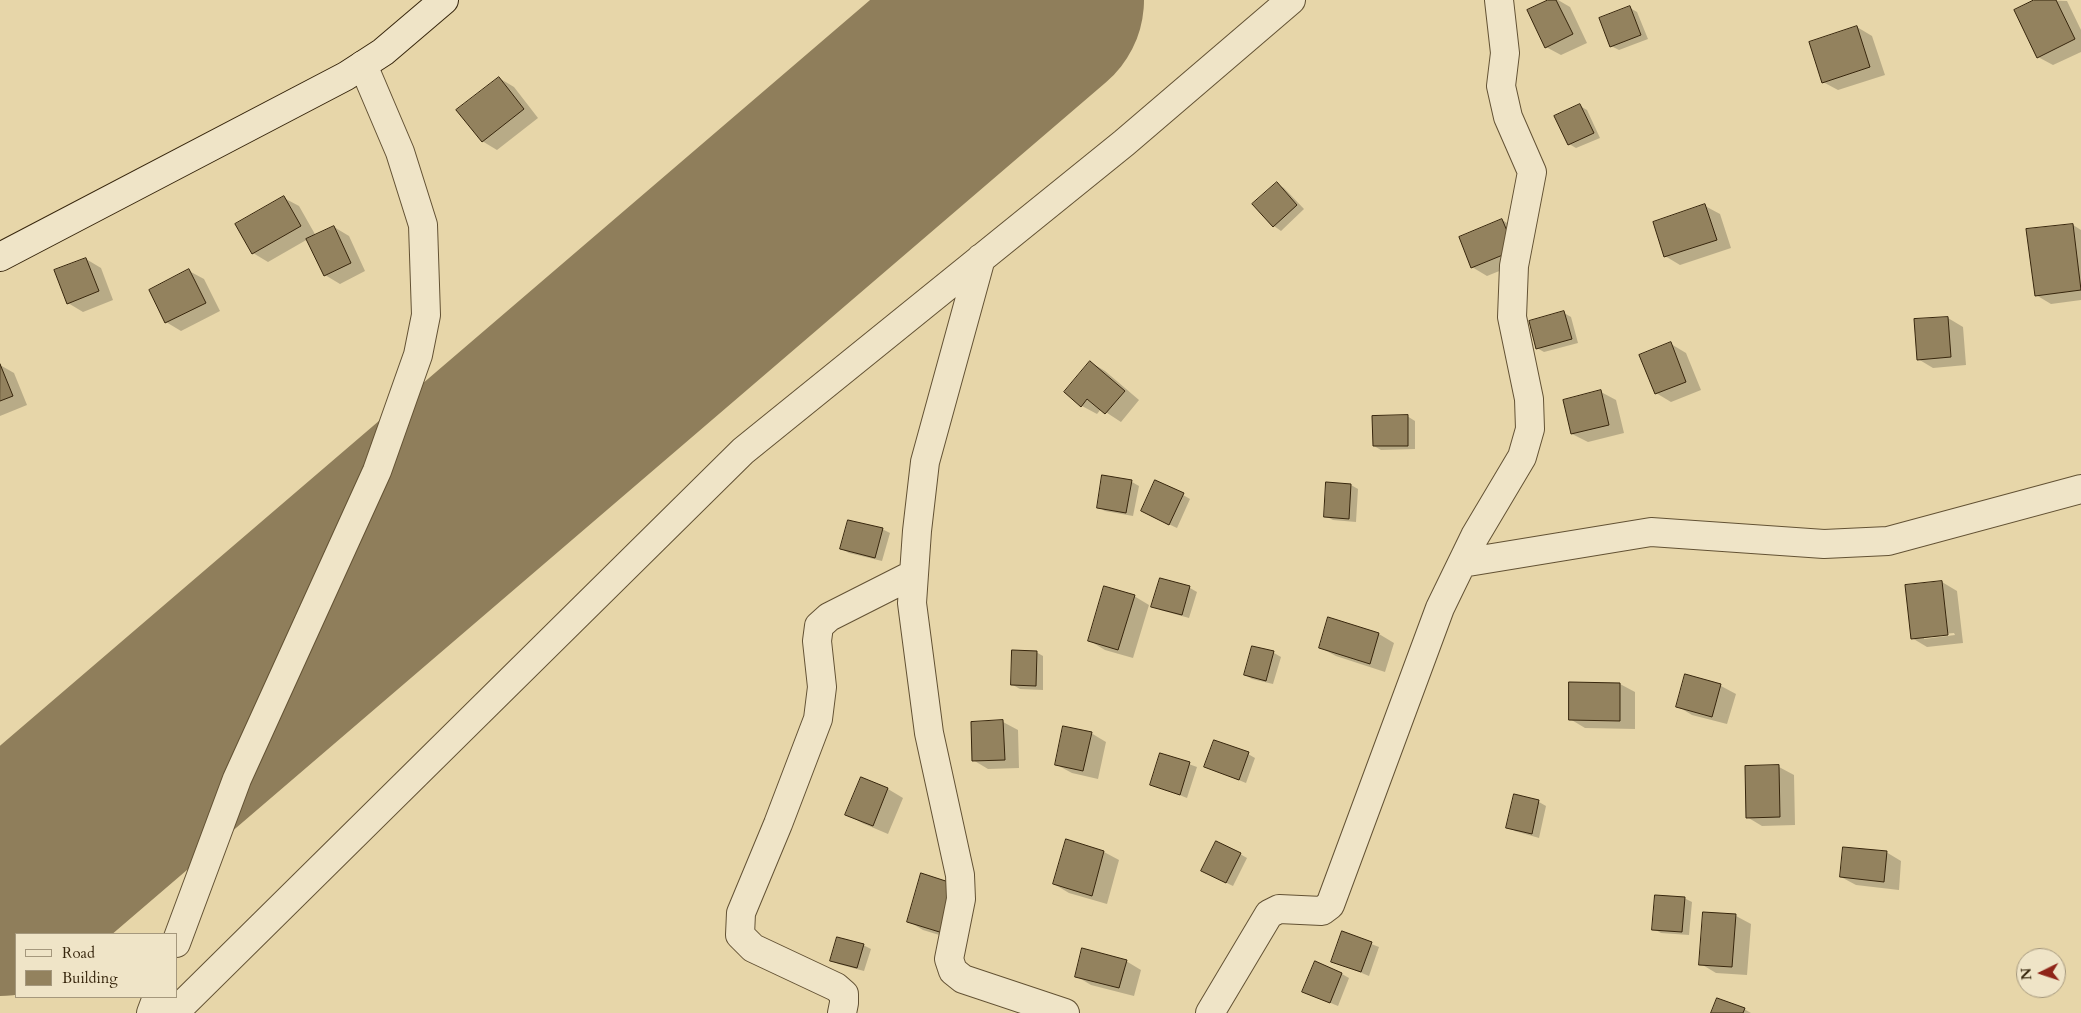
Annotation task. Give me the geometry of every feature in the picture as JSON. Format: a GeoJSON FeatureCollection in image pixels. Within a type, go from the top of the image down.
{"type":"FeatureCollection","features":[{"type":"Feature","properties":{"kind":"street"},"geometry":{"type":"LineString","coordinates":[[0,257],[329,85],[383,52],[444,0]]}},
{"type":"Feature","properties":{"kind":"street"},"geometry":{"type":"LineString","coordinates":[[174,1013],[743,451],[1124,143],[1291,0]]}},
{"type":"Feature","properties":{"kind":"street"},"geometry":{"type":"LineString","coordinates":[[1210,1013],[1268,914],[1279,909],[1322,910],[1330,905],[1440,608],[1475,536],[1522,457],[1530,429],[1529,399],[1512,316],[1514,266],[1532,172],[1508,117],[1500,86],[1505,53],[1499,0]]}},
{"type":"Feature","properties":{"kind":"street"},"geometry":{"type":"LineString","coordinates":[[178,938],[237,779],[377,470],[418,355],[426,315],[423,225],[400,152],[363,65]]}},
{"type":"Feature","properties":{"kind":"street"},"geometry":{"type":"LineString","coordinates":[[981,258],[925,462],[912,603],[929,734],[960,875],[961,899],[949,959],[953,971],[964,979],[1065,1013]]}},
{"type":"Feature","properties":{"kind":"street"},"geometry":{"type":"LineString","coordinates":[[1462,563],[1651,532],[1824,544],[1888,541],[2081,489]]}},
{"type":"Feature","properties":{"kind":"street"},"geometry":{"type":"LineString","coordinates":[[842,1013],[844,994],[836,987],[752,948],[740,935],[742,912],[818,719],[822,687],[817,641],[819,626],[829,617],[914,574]]}},
{"type":"Feature","properties":{"kind":"street"},"geometry":{"type":"LineString","coordinates":[[151,1013],[157,998]]}},
{"type":"Feature","properties":{"kind":"building"},"geometry":{"type":"Polygon","coordinates":[[[1548,0],[1556,0],[1573,34],[1545,48],[1527,10],[1548,0]]]}},
{"type":"Feature","properties":{"kind":"building"},"geometry":{"type":"Polygon","coordinates":[[[2034,0],[2056,0],[2075,39],[2037,58],[2014,10],[2034,0]]]}},
{"type":"Feature","properties":{"kind":"building"},"geometry":{"type":"Polygon","coordinates":[[[1630,6],[1641,35],[1610,47],[1599,18],[1630,6]]]}},
{"type":"Feature","properties":{"kind":"building"},"geometry":{"type":"Polygon","coordinates":[[[1857,26],[1870,67],[1822,83],[1809,42],[1857,26]]]}},
{"type":"Feature","properties":{"kind":"building"},"geometry":{"type":"Polygon","coordinates":[[[499,77],[524,109],[482,142],[456,110],[499,77]]]}},
{"type":"Feature","properties":{"kind":"building"},"geometry":{"type":"Polygon","coordinates":[[[1580,104],[1594,133],[1568,145],[1554,116],[1580,104]]]}},
{"type":"Feature","properties":{"kind":"building"},"geometry":{"type":"Polygon","coordinates":[[[1277,182],[1297,205],[1273,227],[1252,204],[1277,182]]]}},
{"type":"Feature","properties":{"kind":"building"},"geometry":{"type":"Polygon","coordinates":[[[284,196],[301,226],[252,254],[235,224],[284,196]]]}},
{"type":"Feature","properties":{"kind":"building"},"geometry":{"type":"Polygon","coordinates":[[[1705,204],[1717,240],[1664,257],[1653,222],[1705,204]]]}},
{"type":"Feature","properties":{"kind":"building"},"geometry":{"type":"Polygon","coordinates":[[[1502,219],[1515,250],[1471,268],[1459,237],[1502,219]]]}},
{"type":"Feature","properties":{"kind":"building"},"geometry":{"type":"Polygon","coordinates":[[[2073,224],[2081,290],[2035,296],[2026,229],[2073,224]]]}},
{"type":"Feature","properties":{"kind":"building"},"geometry":{"type":"Polygon","coordinates":[[[334,226],[351,263],[324,276],[306,239],[334,226]]]}},
{"type":"Feature","properties":{"kind":"building"},"geometry":{"type":"Polygon","coordinates":[[[86,258],[99,291],[67,304],[54,270],[86,258]]]}},
{"type":"Feature","properties":{"kind":"building"},"geometry":{"type":"Polygon","coordinates":[[[189,269],[206,303],[165,323],[149,290],[189,269]]]}},
{"type":"Feature","properties":{"kind":"building"},"geometry":{"type":"Polygon","coordinates":[[[1564,311],[1572,339],[1536,349],[1529,321],[1564,311]]]}},
{"type":"Feature","properties":{"kind":"building"},"geometry":{"type":"Polygon","coordinates":[[[1948,317],[1951,357],[1917,360],[1914,319],[1948,317]]]}},
{"type":"Feature","properties":{"kind":"building"},"geometry":{"type":"Polygon","coordinates":[[[1671,342],[1686,382],[1655,394],[1639,355],[1671,342]]]}},
{"type":"Feature","properties":{"kind":"building"},"geometry":{"type":"Polygon","coordinates":[[[1090,361],[1125,391],[1105,414],[1087,399],[1081,407],[1064,392],[1090,361]]]}},
{"type":"Feature","properties":{"kind":"building"},"geometry":{"type":"Polygon","coordinates":[[[0,364],[13,396],[0,401],[0,364]]]}},
{"type":"Feature","properties":{"kind":"building"},"geometry":{"type":"Polygon","coordinates":[[[1601,390],[1609,425],[1571,434],[1563,400],[1601,390]]]}},
{"type":"Feature","properties":{"kind":"building"},"geometry":{"type":"Polygon","coordinates":[[[1408,415],[1408,446],[1373,446],[1372,416],[1408,415]]]}},
{"type":"Feature","properties":{"kind":"building"},"geometry":{"type":"Polygon","coordinates":[[[1102,475],[1132,480],[1126,513],[1097,508],[1102,475]]]}},
{"type":"Feature","properties":{"kind":"building"},"geometry":{"type":"Polygon","coordinates":[[[1155,480],[1184,493],[1169,525],[1141,511],[1155,480]]]}},
{"type":"Feature","properties":{"kind":"building"},"geometry":{"type":"Polygon","coordinates":[[[1326,482],[1351,484],[1349,519],[1324,517],[1326,482]]]}},
{"type":"Feature","properties":{"kind":"building"},"geometry":{"type":"Polygon","coordinates":[[[848,520],[883,528],[875,558],[840,549],[848,520]]]}},
{"type":"Feature","properties":{"kind":"building"},"geometry":{"type":"Polygon","coordinates":[[[1160,578],[1190,586],[1182,615],[1151,607],[1160,578]]]}},
{"type":"Feature","properties":{"kind":"building"},"geometry":{"type":"Polygon","coordinates":[[[1942,581],[1948,635],[1911,639],[1905,585],[1942,581]]]}},
{"type":"Feature","properties":{"kind":"building"},"geometry":{"type":"Polygon","coordinates":[[[1104,586],[1135,595],[1118,650],[1088,641],[1104,586]]]}},
{"type":"Feature","properties":{"kind":"building"},"geometry":{"type":"Polygon","coordinates":[[[1328,617],[1379,633],[1370,664],[1319,648],[1328,617]]]}},
{"type":"Feature","properties":{"kind":"building"},"geometry":{"type":"Polygon","coordinates":[[[1252,646],[1274,651],[1266,681],[1244,675],[1252,646]]]}},
{"type":"Feature","properties":{"kind":"building"},"geometry":{"type":"Polygon","coordinates":[[[1012,650],[1037,651],[1036,686],[1011,685],[1012,650]]]}},
{"type":"Feature","properties":{"kind":"building"},"geometry":{"type":"Polygon","coordinates":[[[1685,674],[1721,684],[1712,717],[1676,707],[1685,674]]]}},
{"type":"Feature","properties":{"kind":"building"},"geometry":{"type":"Polygon","coordinates":[[[1569,682],[1620,683],[1620,721],[1569,720],[1569,682]]]}},
{"type":"Feature","properties":{"kind":"building"},"geometry":{"type":"Polygon","coordinates":[[[1003,720],[1005,760],[972,761],[971,722],[1003,720]]]}},
{"type":"Feature","properties":{"kind":"building"},"geometry":{"type":"Polygon","coordinates":[[[1063,726],[1092,732],[1083,771],[1055,765],[1063,726]]]}},
{"type":"Feature","properties":{"kind":"building"},"geometry":{"type":"Polygon","coordinates":[[[1214,740],[1249,752],[1239,780],[1204,767],[1214,740]]]}},
{"type":"Feature","properties":{"kind":"building"},"geometry":{"type":"Polygon","coordinates":[[[1160,753],[1190,762],[1180,795],[1150,785],[1160,753]]]}},
{"type":"Feature","properties":{"kind":"building"},"geometry":{"type":"Polygon","coordinates":[[[1779,765],[1780,817],[1746,818],[1745,766],[1779,765]]]}},
{"type":"Feature","properties":{"kind":"building"},"geometry":{"type":"Polygon","coordinates":[[[861,777],[888,788],[873,826],[845,815],[861,777]]]}},
{"type":"Feature","properties":{"kind":"building"},"geometry":{"type":"Polygon","coordinates":[[[1514,794],[1539,800],[1532,834],[1506,828],[1514,794]]]}},
{"type":"Feature","properties":{"kind":"building"},"geometry":{"type":"Polygon","coordinates":[[[1066,839],[1104,851],[1092,896],[1053,884],[1066,839]]]}},
{"type":"Feature","properties":{"kind":"building"},"geometry":{"type":"Polygon","coordinates":[[[1216,841],[1241,853],[1226,883],[1201,871],[1216,841]]]}},
{"type":"Feature","properties":{"kind":"building"},"geometry":{"type":"Polygon","coordinates":[[[1843,847],[1887,851],[1884,882],[1840,877],[1843,847]]]}},
{"type":"Feature","properties":{"kind":"building"},"geometry":{"type":"Polygon","coordinates":[[[921,873],[961,886],[946,934],[907,922],[921,873]]]}},
{"type":"Feature","properties":{"kind":"building"},"geometry":{"type":"Polygon","coordinates":[[[1655,895],[1685,897],[1682,932],[1652,930],[1655,895]]]}},
{"type":"Feature","properties":{"kind":"building"},"geometry":{"type":"Polygon","coordinates":[[[1703,912],[1736,914],[1732,967],[1699,965],[1703,912]]]}},
{"type":"Feature","properties":{"kind":"building"},"geometry":{"type":"Polygon","coordinates":[[[1342,931],[1372,942],[1361,972],[1331,962],[1342,931]]]}},
{"type":"Feature","properties":{"kind":"building"},"geometry":{"type":"Polygon","coordinates":[[[837,937],[864,944],[857,968],[830,961],[837,937]]]}},
{"type":"Feature","properties":{"kind":"building"},"geometry":{"type":"Polygon","coordinates":[[[1082,948],[1127,960],[1119,988],[1075,977],[1082,948]]]}},
{"type":"Feature","properties":{"kind":"building"},"geometry":{"type":"Polygon","coordinates":[[[1315,961],[1342,973],[1330,1003],[1302,992],[1315,961]]]}},
{"type":"Feature","properties":{"kind":"building"},"geometry":{"type":"Polygon","coordinates":[[[1717,998],[1745,1008],[1743,1013],[1711,1013],[1717,998]]]}},
{"type":"Feature","properties":{"kind":"runway"},"geometry":{"type":"LineString","coordinates":[[0,888],[1036,0]]}}]}
